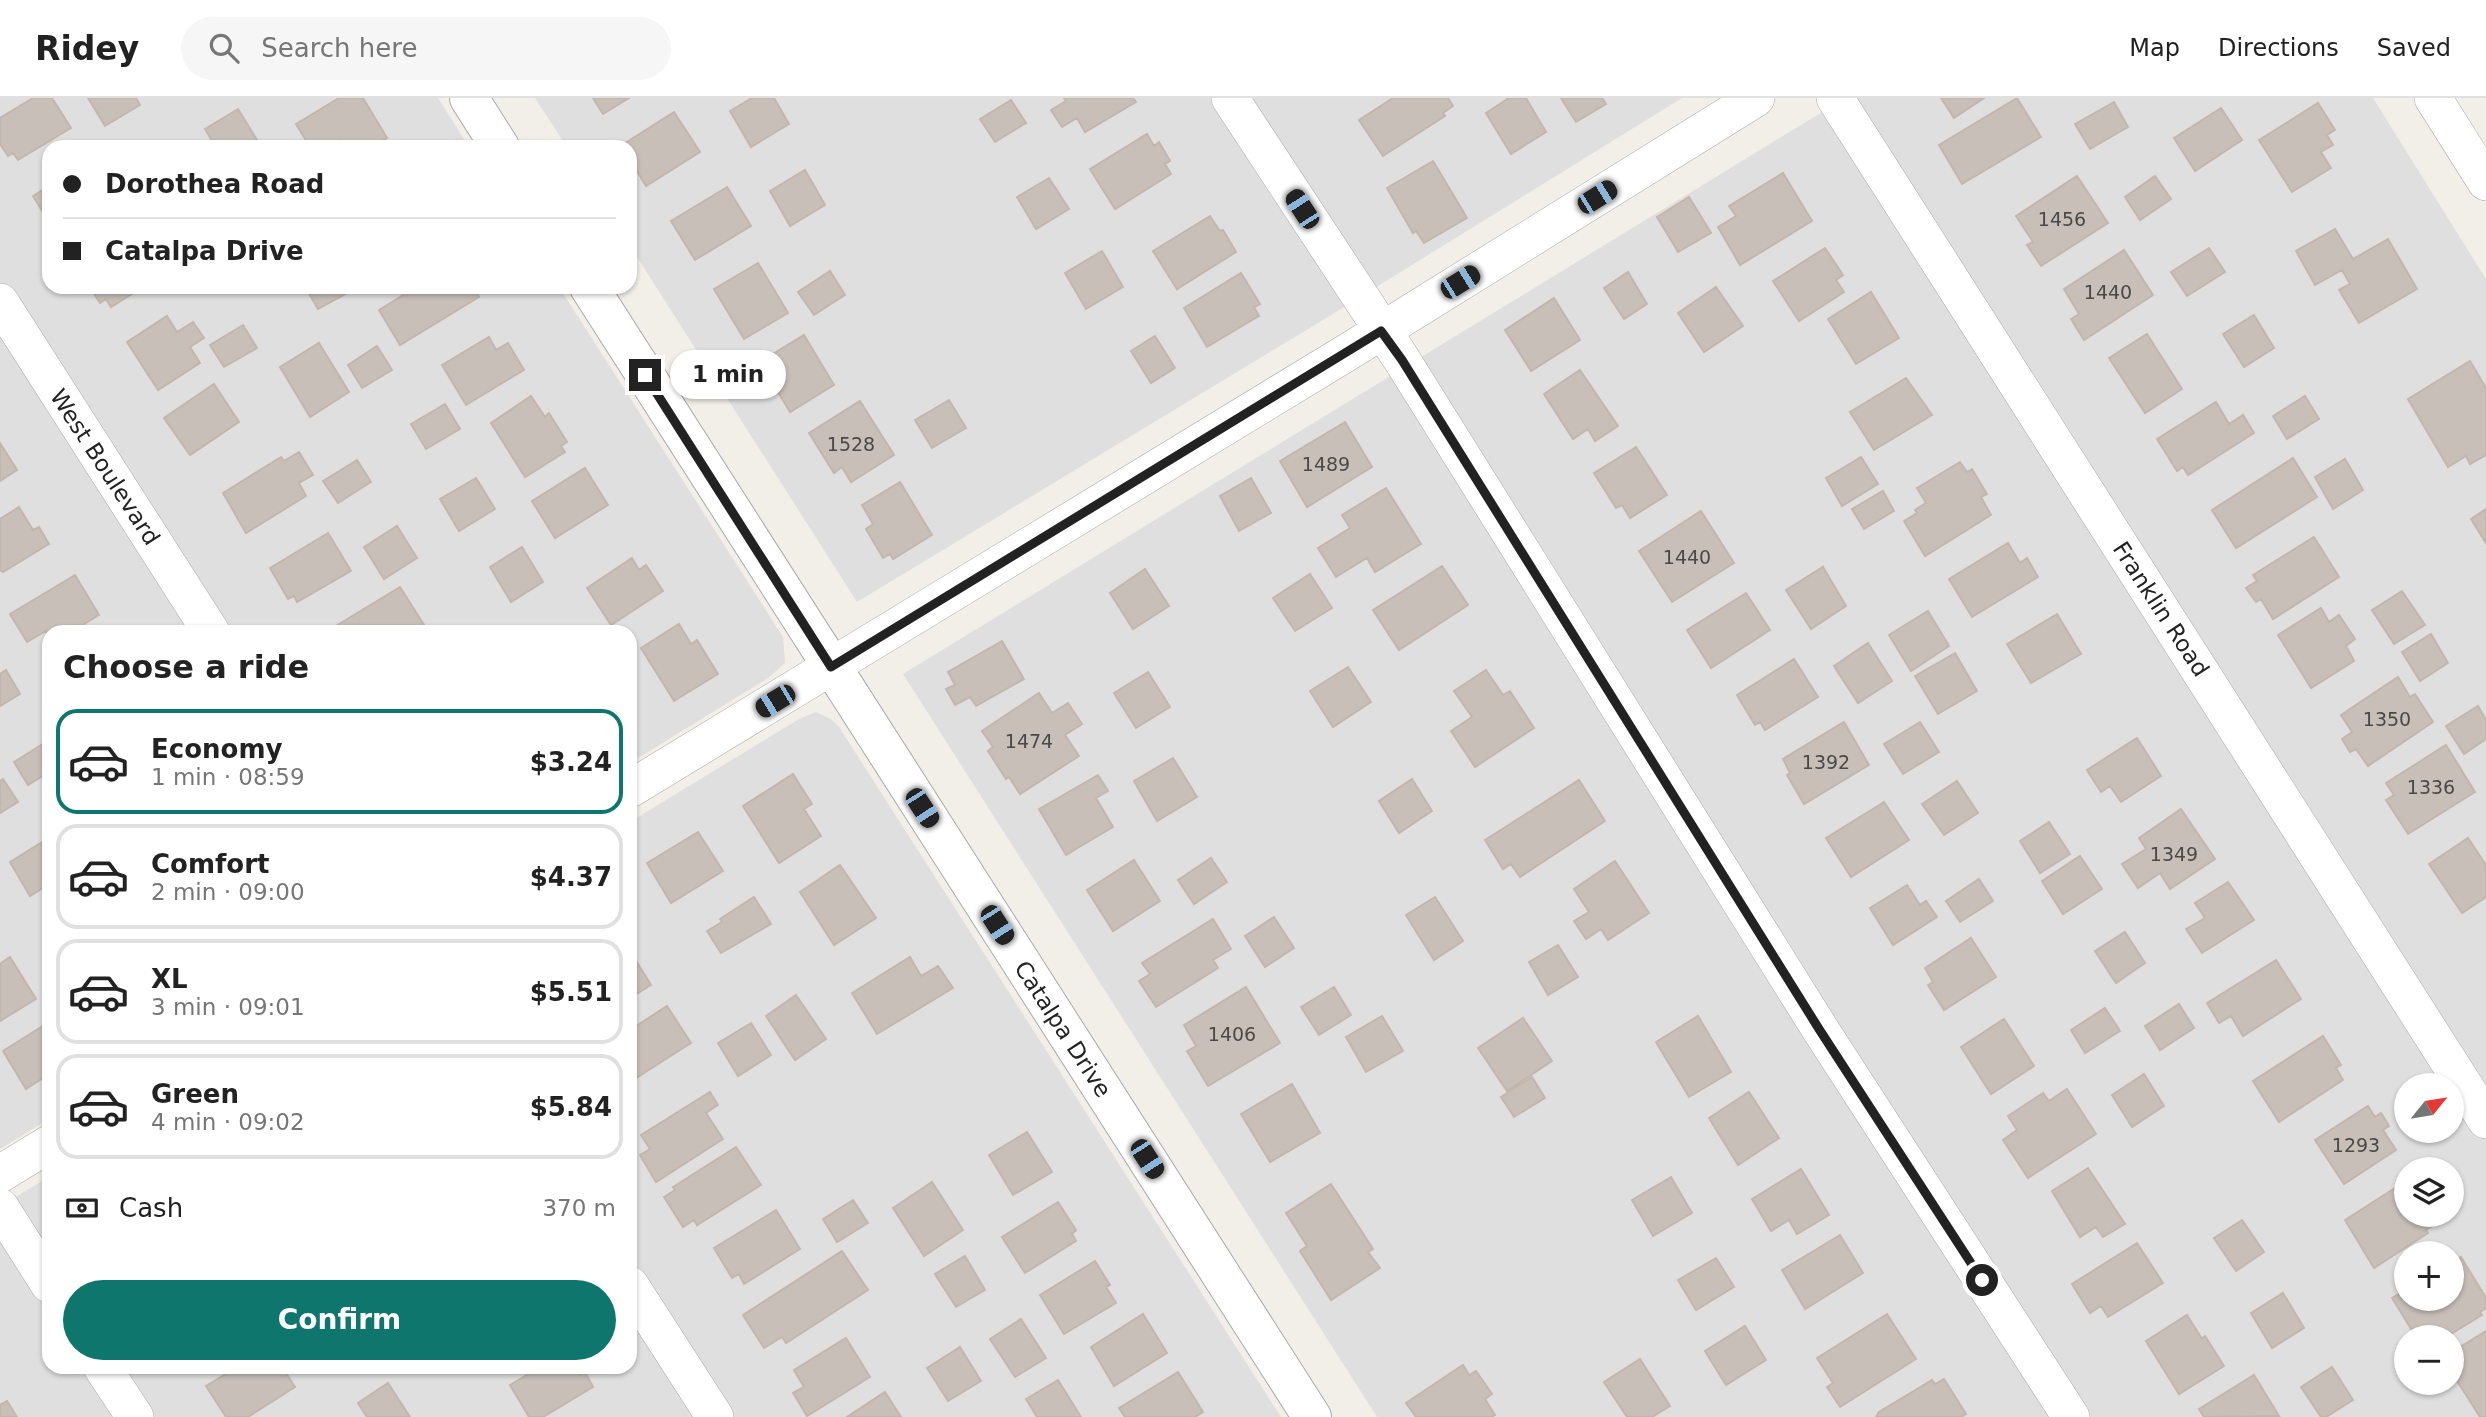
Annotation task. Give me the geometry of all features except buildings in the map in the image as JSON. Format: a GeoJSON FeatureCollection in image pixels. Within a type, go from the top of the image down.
{"type":"FeatureCollection","features":[{"type":"Feature","properties":{"kind":"street"},"geometry":{"type":"LineString","coordinates":[[469,98],[496,140]]}},
{"type":"Feature","properties":{"kind":"street"},"geometry":{"type":"LineString","coordinates":[[1230,98],[1402,360],[1819,1029],[2071,1417]]}},
{"type":"Feature","properties":{"kind":"street"},"geometry":{"type":"LineString","coordinates":[[637,785],[1381,331],[1756,98]]}},
{"type":"Feature","properties":{"kind":"street","name":"Franklin Road"},"geometry":{"type":"LineString","coordinates":[[1835,98],[2486,1120]]}},
{"type":"Feature","properties":{"kind":"street"},"geometry":{"type":"LineString","coordinates":[[2433,98],[2486,182]]}},
{"type":"Feature","properties":{"kind":"street","name":"Catalpa Drive"},"geometry":{"type":"LineString","coordinates":[[593,294],[1312,1417]]}},
{"type":"Feature","properties":{"kind":"street","name":"West Boulevard"},"geometry":{"type":"LineString","coordinates":[[0,302],[207,625]]}},
{"type":"Feature","properties":{"kind":"street"},"geometry":{"type":"LineString","coordinates":[[0,1174],[42,1148]]}},
{"type":"Feature","properties":{"kind":"street"},"geometry":{"type":"LineString","coordinates":[[0,1207],[42,1273]]}},
{"type":"Feature","properties":{"kind":"street"},"geometry":{"type":"LineString","coordinates":[[637,1296],[715,1417]]}},
{"type":"Feature","properties":{"kind":"street"},"geometry":{"type":"LineString","coordinates":[[107,1374],[135,1417]]}},
{"type":"Feature","properties":{"kind":"shaded area"},"geometry":{"type":"Polygon","coordinates":[[[0,98],[438,98],[465,140],[42,140],[42,294],[563,294],[783,637],[785,663],[768,678],[637,759],[637,625],[42,625],[42,1123],[0,1149],[0,98]]]}},
{"type":"Feature","properties":{"kind":"shaded area"},"geometry":{"type":"Polygon","coordinates":[[[535,98],[1682,98],[1323,320],[857,602],[637,257],[637,140],[562,140],[535,98]]]}},
{"type":"Feature","properties":{"kind":"shaded area"},"geometry":{"type":"Polygon","coordinates":[[[1845,98],[2373,98],[2486,279],[2486,1417],[1377,1417],[903,674],[1845,98]]]}},
{"type":"Feature","properties":{"kind":"shaded area"},"geometry":{"type":"Polygon","coordinates":[[[816,712],[831,719],[839,727],[1281,1417],[0,1417],[0,1206],[42,1181],[42,1374],[637,1374],[637,818],[799,719],[816,712]]]}},
{"type":"Feature","properties":{"kind":"route"},"geometry":{"type":"LineString","coordinates":[[645,375],[831,667],[1381,331],[1402,360],[1819,1029],[1982,1280]]}}]}
